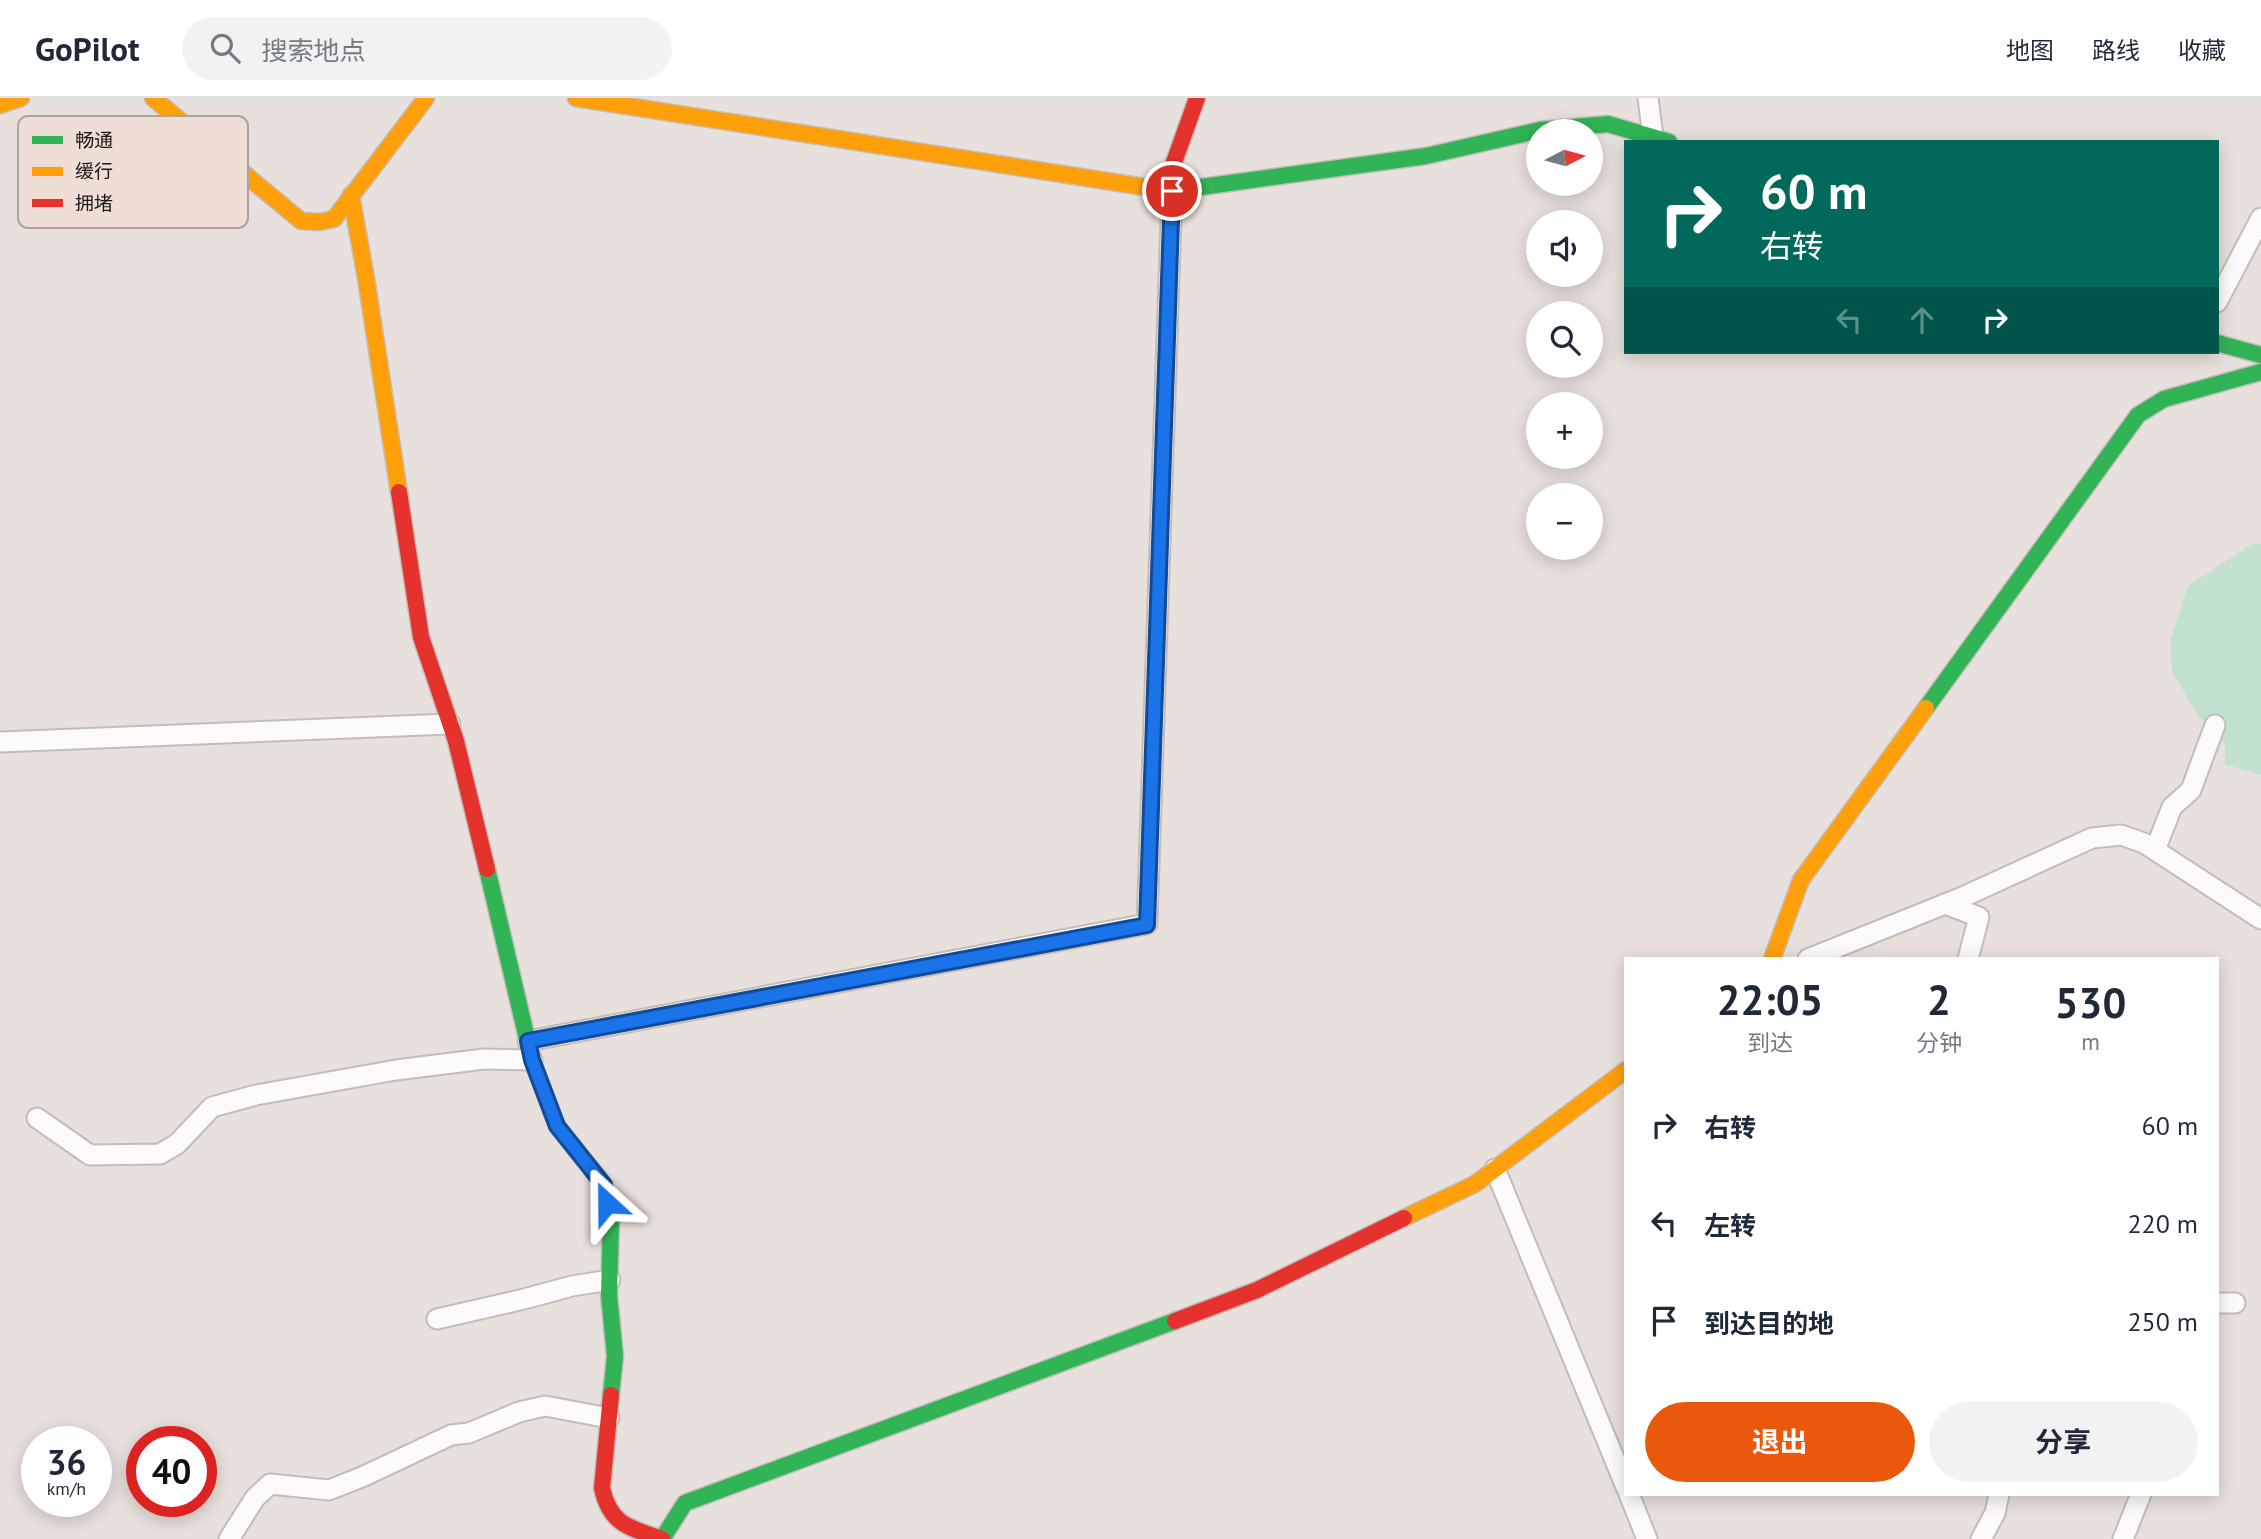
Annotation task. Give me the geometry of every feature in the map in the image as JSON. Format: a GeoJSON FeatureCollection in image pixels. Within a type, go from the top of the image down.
{"type":"FeatureCollection","features":[{"type":"Feature","properties":{"kind":"street"},"geometry":{"type":"LineString","coordinates":[[0,105],[21,98]]}},
{"type":"Feature","properties":{"kind":"street"},"geometry":{"type":"LineString","coordinates":[[153,98],[175,116]]}},
{"type":"Feature","properties":{"kind":"street"},"geometry":{"type":"LineString","coordinates":[[248,177],[301,221],[334,219],[426,98]]}},
{"type":"Feature","properties":{"kind":"street"},"geometry":{"type":"LineString","coordinates":[[576,98],[1168,190],[1426,156],[1539,130],[1608,124],[1661,139]]}},
{"type":"Feature","properties":{"kind":"street"},"geometry":{"type":"LineString","coordinates":[[37,1118],[90,1155],[160,1154],[177,1144],[212,1107],[256,1096],[396,1070],[530,1051],[1147,925],[1168,190],[1197,98]]}},
{"type":"Feature","properties":{"kind":"street"},"geometry":{"type":"LineString","coordinates":[[1647,98],[1661,139]]}},
{"type":"Feature","properties":{"kind":"street"},"geometry":{"type":"LineString","coordinates":[[351,195],[421,637],[450,724],[530,1051],[557,1126],[604,1185],[611,1222],[610,1280],[615,1356],[602,1488],[604,1504],[618,1522],[662,1539],[685,1503],[1257,1290],[1475,1184],[1624,1072]]}},
{"type":"Feature","properties":{"kind":"street"},"geometry":{"type":"LineString","coordinates":[[2219,298],[2261,218]]}},
{"type":"Feature","properties":{"kind":"street"},"geometry":{"type":"LineString","coordinates":[[2219,344],[2261,355]]}},
{"type":"Feature","properties":{"kind":"street"},"geometry":{"type":"LineString","coordinates":[[1773,957],[1801,880],[2138,415],[2164,399],[2261,372]]}},
{"type":"Feature","properties":{"kind":"street"},"geometry":{"type":"LineString","coordinates":[[0,742],[450,724]]}},
{"type":"Feature","properties":{"kind":"street"},"geometry":{"type":"LineString","coordinates":[[2155,850],[2172,807],[2191,790],[2215,725]]}},
{"type":"Feature","properties":{"kind":"street"},"geometry":{"type":"LineString","coordinates":[[1813,957],[1945,904],[2091,838],[2121,835],[2144,843],[2261,919]]}},
{"type":"Feature","properties":{"kind":"street"},"geometry":{"type":"LineString","coordinates":[[1945,904],[1979,917],[1969,957]]}},
{"type":"Feature","properties":{"kind":"street"},"geometry":{"type":"LineString","coordinates":[[1495,1169],[1624,1482]]}},
{"type":"Feature","properties":{"kind":"street"},"geometry":{"type":"LineString","coordinates":[[437,1320],[572,1286],[610,1280]]}},
{"type":"Feature","properties":{"kind":"street"},"geometry":{"type":"LineString","coordinates":[[229,1539],[255,1498],[270,1484],[329,1490],[450,1435],[469,1433],[519,1412],[545,1406],[609,1418]]}},
{"type":"Feature","properties":{"kind":"street"},"geometry":{"type":"LineString","coordinates":[[1630,1496],[1647,1539]]}},
{"type":"Feature","properties":{"kind":"street"},"geometry":{"type":"LineString","coordinates":[[1981,1539],[1995,1513],[1999,1496]]}},
{"type":"Feature","properties":{"kind":"street"},"geometry":{"type":"LineString","coordinates":[[2123,1539],[2140,1496]]}},
{"type":"Feature","properties":{"kind":"green space"},"geometry":{"type":"Polygon","coordinates":[[[2252,544],[2261,544],[2261,775],[2225,764],[2225,744],[2197,714],[2172,671],[2170,641],[2188,586],[2252,544]]]}},
{"type":"Feature","properties":{"kind":"traffic: fast"},"geometry":{"type":"LineString","coordinates":[[1151,188],[1172,191],[1426,156],[1540,130],[1608,124],[1662,140]]}},
{"type":"Feature","properties":{"kind":"traffic: fast"},"geometry":{"type":"LineString","coordinates":[[2219,344],[2261,355]]}},
{"type":"Feature","properties":{"kind":"traffic: fast"},"geometry":{"type":"LineString","coordinates":[[1926,708],[2138,415],[2164,399],[2261,372]]}},
{"type":"Feature","properties":{"kind":"traffic: fast"},"geometry":{"type":"LineString","coordinates":[[487,869],[532,1060],[557,1126],[604,1185],[611,1221],[609,1295],[615,1356],[611,1395]]}},
{"type":"Feature","properties":{"kind":"traffic: fast"},"geometry":{"type":"LineString","coordinates":[[662,1539],[685,1503],[1175,1321]]}},
{"type":"Feature","properties":{"kind":"traffic: slow"},"geometry":{"type":"LineString","coordinates":[[0,105],[21,98]]}},
{"type":"Feature","properties":{"kind":"traffic: slow"},"geometry":{"type":"LineString","coordinates":[[153,98],[175,116]]}},
{"type":"Feature","properties":{"kind":"traffic: slow"},"geometry":{"type":"LineString","coordinates":[[248,177],[301,221],[334,219],[426,98]]}},
{"type":"Feature","properties":{"kind":"traffic: slow"},"geometry":{"type":"LineString","coordinates":[[576,98],[1151,188]]}},
{"type":"Feature","properties":{"kind":"traffic: slow"},"geometry":{"type":"LineString","coordinates":[[351,195],[399,492]]}},
{"type":"Feature","properties":{"kind":"traffic: slow"},"geometry":{"type":"LineString","coordinates":[[1773,957],[1801,880],[1926,708]]}},
{"type":"Feature","properties":{"kind":"traffic: slow"},"geometry":{"type":"LineString","coordinates":[[1404,1218],[1475,1184],[1624,1072]]}},
{"type":"Feature","properties":{"kind":"traffic: jam"},"geometry":{"type":"LineString","coordinates":[[1164,190],[1197,98]]}},
{"type":"Feature","properties":{"kind":"traffic: jam"},"geometry":{"type":"LineString","coordinates":[[399,492],[421,637],[456,741],[487,869]]}},
{"type":"Feature","properties":{"kind":"traffic: jam"},"geometry":{"type":"LineString","coordinates":[[1175,1321],[1257,1290],[1404,1218]]}},
{"type":"Feature","properties":{"kind":"traffic: jam"},"geometry":{"type":"LineString","coordinates":[[611,1395],[602,1488],[606,1500],[610,1510],[623,1523],[662,1539]]}},
{"type":"Feature","properties":{"kind":"route"},"geometry":{"type":"LineString","coordinates":[[607,1203],[604,1185],[557,1126],[532,1060],[528,1041],[1147,925],[1172,191]]}}]}
